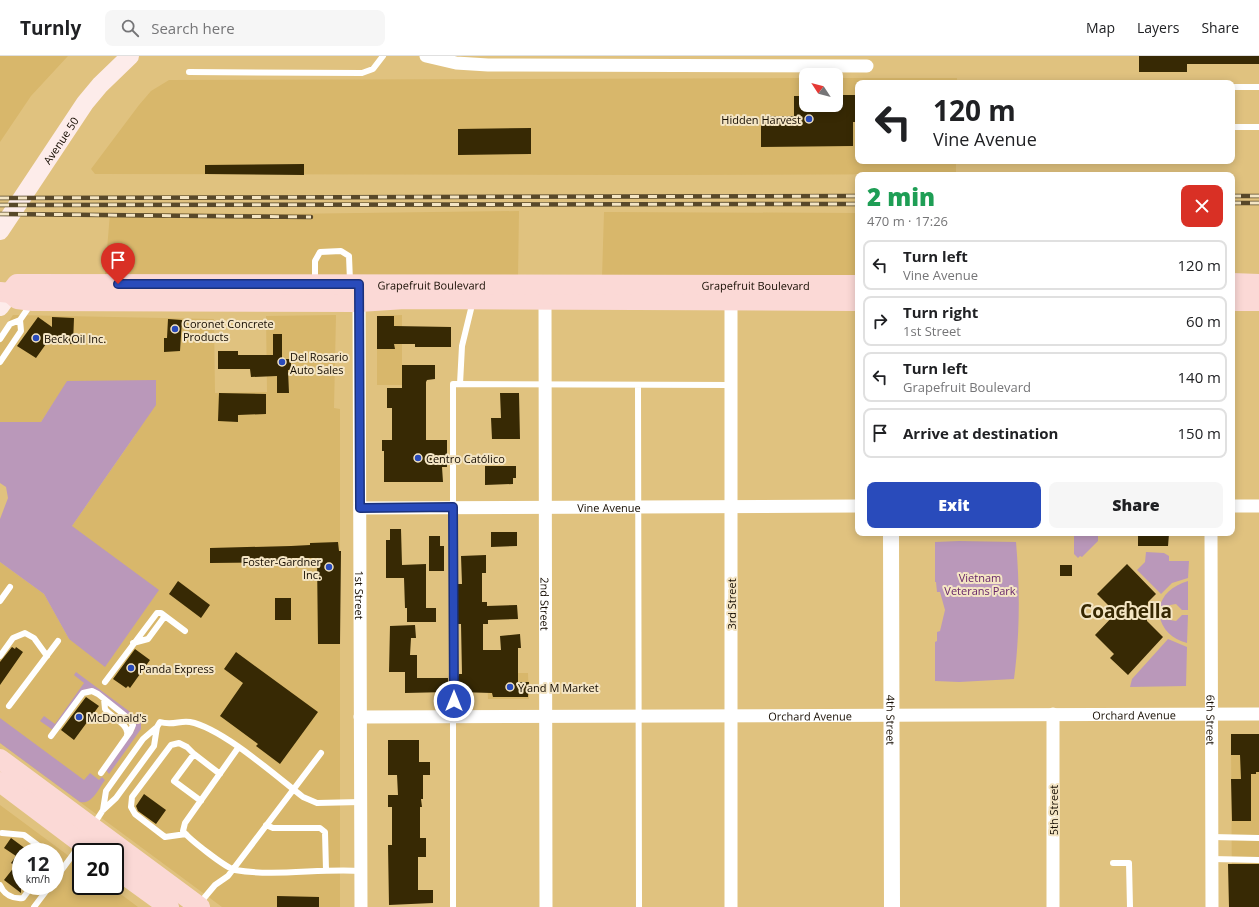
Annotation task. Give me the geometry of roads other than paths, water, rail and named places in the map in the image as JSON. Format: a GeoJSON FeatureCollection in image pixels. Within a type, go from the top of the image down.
{"type":"FeatureCollection","features":[{"type":"Feature","properties":{"kind":"main road","name":"Avenue 50"},"geometry":{"type":"LineString","coordinates":[[0,231],[85,103],[100,85],[130,56]]}},
{"type":"Feature","properties":{"kind":"main road","name":"Grapefruit Boulevard"},"geometry":{"type":"LineString","coordinates":[[3,297],[18,284],[315,284],[356,290],[405,300],[855,301]]}},
{"type":"Feature","properties":{"kind":"main road"},"geometry":{"type":"LineString","coordinates":[[1235,284],[1259,284]]}},
{"type":"Feature","properties":{"kind":"main road","name":"Grapefruit Boulevard"},"geometry":{"type":"LineString","coordinates":[[3,297],[33,301],[356,290],[855,285]]}},
{"type":"Feature","properties":{"kind":"main road"},"geometry":{"type":"LineString","coordinates":[[1235,301],[1259,301]]}},
{"type":"Feature","properties":{"kind":"main road"},"geometry":{"type":"LineString","coordinates":[[0,759],[88,839]]}},
{"type":"Feature","properties":{"kind":"main road"},"geometry":{"type":"LineString","coordinates":[[0,782],[88,839],[199,906]]}},
{"type":"Feature","properties":{"kind":"main road"},"geometry":{"type":"LineString","coordinates":[[124,875],[167,906]]}},
{"type":"Feature","properties":{"kind":"street"},"geometry":{"type":"LineString","coordinates":[[426,56],[456,63],[488,65],[867,66]]}},
{"type":"Feature","properties":{"kind":"street","name":"1st Street"},"geometry":{"type":"LineString","coordinates":[[356,290],[360,508],[361,907]]}},
{"type":"Feature","properties":{"kind":"street","name":"3rd Street"},"geometry":{"type":"LineString","coordinates":[[731,907],[730,385],[732,300]]}},
{"type":"Feature","properties":{"kind":"street","name":"2nd Street"},"geometry":{"type":"LineString","coordinates":[[545,301],[546,907]]}},
{"type":"Feature","properties":{"kind":"street","name":"Vine Avenue"},"geometry":{"type":"LineString","coordinates":[[360,508],[545,506],[855,506]]}},
{"type":"Feature","properties":{"kind":"street"},"geometry":{"type":"LineString","coordinates":[[1235,506],[1259,506]]}},
{"type":"Feature","properties":{"kind":"street","name":"4th Street"},"geometry":{"type":"LineString","coordinates":[[891,536],[892,907]]}},
{"type":"Feature","properties":{"kind":"street","name":"6th Street"},"geometry":{"type":"LineString","coordinates":[[1212,536],[1212,907]]}},
{"type":"Feature","properties":{"kind":"street","name":"5th Street"},"geometry":{"type":"LineString","coordinates":[[1052,907],[1053,714]]}},
{"type":"Feature","properties":{"kind":"street","name":"Orchard Avenue"},"geometry":{"type":"LineString","coordinates":[[360,717],[1259,714]]}},
{"type":"Feature","properties":{"kind":"lane"},"geometry":{"type":"LineString","coordinates":[[189,72],[362,73],[373,69],[383,56]]}},
{"type":"Feature","properties":{"kind":"lane"},"geometry":{"type":"LineString","coordinates":[[1235,87],[1259,87]]}},
{"type":"Feature","properties":{"kind":"lane"},"geometry":{"type":"LineString","coordinates":[[1235,127],[1259,127]]}},
{"type":"Feature","properties":{"kind":"lane"},"geometry":{"type":"LineString","coordinates":[[315,284],[315,261],[320,252],[341,251],[349,256],[356,290]]}},
{"type":"Feature","properties":{"kind":"lane"},"geometry":{"type":"LineString","coordinates":[[460,384],[462,346],[471,309],[470,300]]}},
{"type":"Feature","properties":{"kind":"lane"},"geometry":{"type":"LineString","coordinates":[[0,339],[10,324],[20,320],[33,301]]}},
{"type":"Feature","properties":{"kind":"lane"},"geometry":{"type":"LineString","coordinates":[[0,362],[21,331],[20,320]]}},
{"type":"Feature","properties":{"kind":"lane"},"geometry":{"type":"LineString","coordinates":[[453,907],[453,384],[730,385]]}},
{"type":"Feature","properties":{"kind":"lane"},"geometry":{"type":"LineString","coordinates":[[638,385],[640,907]]}},
{"type":"Feature","properties":{"kind":"lane"},"geometry":{"type":"LineString","coordinates":[[0,601],[10,587]]}},
{"type":"Feature","properties":{"kind":"lane"},"geometry":{"type":"LineString","coordinates":[[105,682],[155,614],[159,612],[186,631]]}},
{"type":"Feature","properties":{"kind":"lane"},"geometry":{"type":"LineString","coordinates":[[133,643],[148,639],[165,616]]}},
{"type":"Feature","properties":{"kind":"lane"},"geometry":{"type":"LineString","coordinates":[[0,656],[13,638],[25,633],[34,638],[47,656]]}},
{"type":"Feature","properties":{"kind":"lane"},"geometry":{"type":"LineString","coordinates":[[10,706],[58,641]]}},
{"type":"Feature","properties":{"kind":"lane"},"geometry":{"type":"LineString","coordinates":[[51,736],[83,694],[92,691],[104,699],[132,722],[132,728],[101,773]]}},
{"type":"Feature","properties":{"kind":"lane"},"geometry":{"type":"LineString","coordinates":[[103,810],[116,798],[154,746],[157,728],[160,722],[169,724],[190,722],[216,732],[303,797],[317,802],[360,802]]}},
{"type":"Feature","properties":{"kind":"lane"},"geometry":{"type":"LineString","coordinates":[[64,868],[88,839],[103,810],[106,791],[143,739],[157,728]]}},
{"type":"Feature","properties":{"kind":"lane"},"geometry":{"type":"LineString","coordinates":[[186,834],[166,837],[135,814],[131,807],[132,797],[171,745],[179,743],[187,747],[220,774]]}},
{"type":"Feature","properties":{"kind":"lane"},"geometry":{"type":"LineString","coordinates":[[238,748],[185,823],[183,831],[189,838],[233,869],[269,872],[326,870],[361,871]]}},
{"type":"Feature","properties":{"kind":"lane"},"geometry":{"type":"LineString","coordinates":[[199,906],[215,885],[228,876],[321,753]]}},
{"type":"Feature","properties":{"kind":"lane"},"geometry":{"type":"LineString","coordinates":[[194,754],[174,781],[201,801]]}},
{"type":"Feature","properties":{"kind":"lane"},"geometry":{"type":"LineString","coordinates":[[266,825],[273,828],[320,828],[325,832],[326,870]]}},
{"type":"Feature","properties":{"kind":"lane"},"geometry":{"type":"LineString","coordinates":[[2,833],[24,835],[35,843]]}},
{"type":"Feature","properties":{"kind":"lane"},"geometry":{"type":"LineString","coordinates":[[1212,837],[1259,838]]}},
{"type":"Feature","properties":{"kind":"lane"},"geometry":{"type":"LineString","coordinates":[[1212,859],[1259,860]]}},
{"type":"Feature","properties":{"kind":"lane"},"geometry":{"type":"LineString","coordinates":[[1113,863],[1129,863],[1130,907]]}},
{"type":"Feature","properties":{"kind":"lane"},"geometry":{"type":"LineString","coordinates":[[0,885],[6,894],[17,899],[23,898],[25,895]]}},
{"type":"Feature","properties":{"kind":"lane"},"geometry":{"type":"LineString","coordinates":[[34,907],[43,895]]}},
{"type":"Feature","properties":{"kind":"railway"},"geometry":{"type":"LineString","coordinates":[[0,198],[855,196]]}},
{"type":"Feature","properties":{"kind":"railway"},"geometry":{"type":"LineString","coordinates":[[1235,196],[1259,196]]}},
{"type":"Feature","properties":{"kind":"railway"},"geometry":{"type":"LineString","coordinates":[[1235,203],[1259,203]]}},
{"type":"Feature","properties":{"kind":"railway"},"geometry":{"type":"LineString","coordinates":[[0,205],[855,204]]}},
{"type":"Feature","properties":{"kind":"railway"},"geometry":{"type":"LineString","coordinates":[[0,214],[311,217]]}},
{"type":"Feature","properties":{"kind":"place","name":"Hidden Harvest"},"geometry":{"type":"Point","coordinates":[809,119]}},
{"type":"Feature","properties":{"kind":"place","name":"Coronet Concrete Products"},"geometry":{"type":"Point","coordinates":[175,329]}},
{"type":"Feature","properties":{"kind":"place","name":"Beck Oil Inc."},"geometry":{"type":"Point","coordinates":[36,338]}},
{"type":"Feature","properties":{"kind":"place","name":"Del Rosario Auto Sales"},"geometry":{"type":"Point","coordinates":[282,362]}},
{"type":"Feature","properties":{"kind":"place","name":"Centro Católico"},"geometry":{"type":"Point","coordinates":[418,458]}},
{"type":"Feature","properties":{"kind":"place","name":"Foster-Gardner Inc."},"geometry":{"type":"Point","coordinates":[329,567]}},
{"type":"Feature","properties":{"kind":"place","name":"Panda Express"},"geometry":{"type":"Point","coordinates":[131,668]}},
{"type":"Feature","properties":{"kind":"place","name":"Y and M Market"},"geometry":{"type":"Point","coordinates":[510,687]}},
{"type":"Feature","properties":{"kind":"place","name":"McDonald's"},"geometry":{"type":"Point","coordinates":[79,717]}},
{"type":"Feature","properties":{"kind":"district","name":"Coachella"},"geometry":{"type":"Point","coordinates":[1126,611]}},
{"type":"Feature","properties":{"kind":"park label","name":"Vietnam Veterans Park"},"geometry":{"type":"Point","coordinates":[980,583]}}]}
